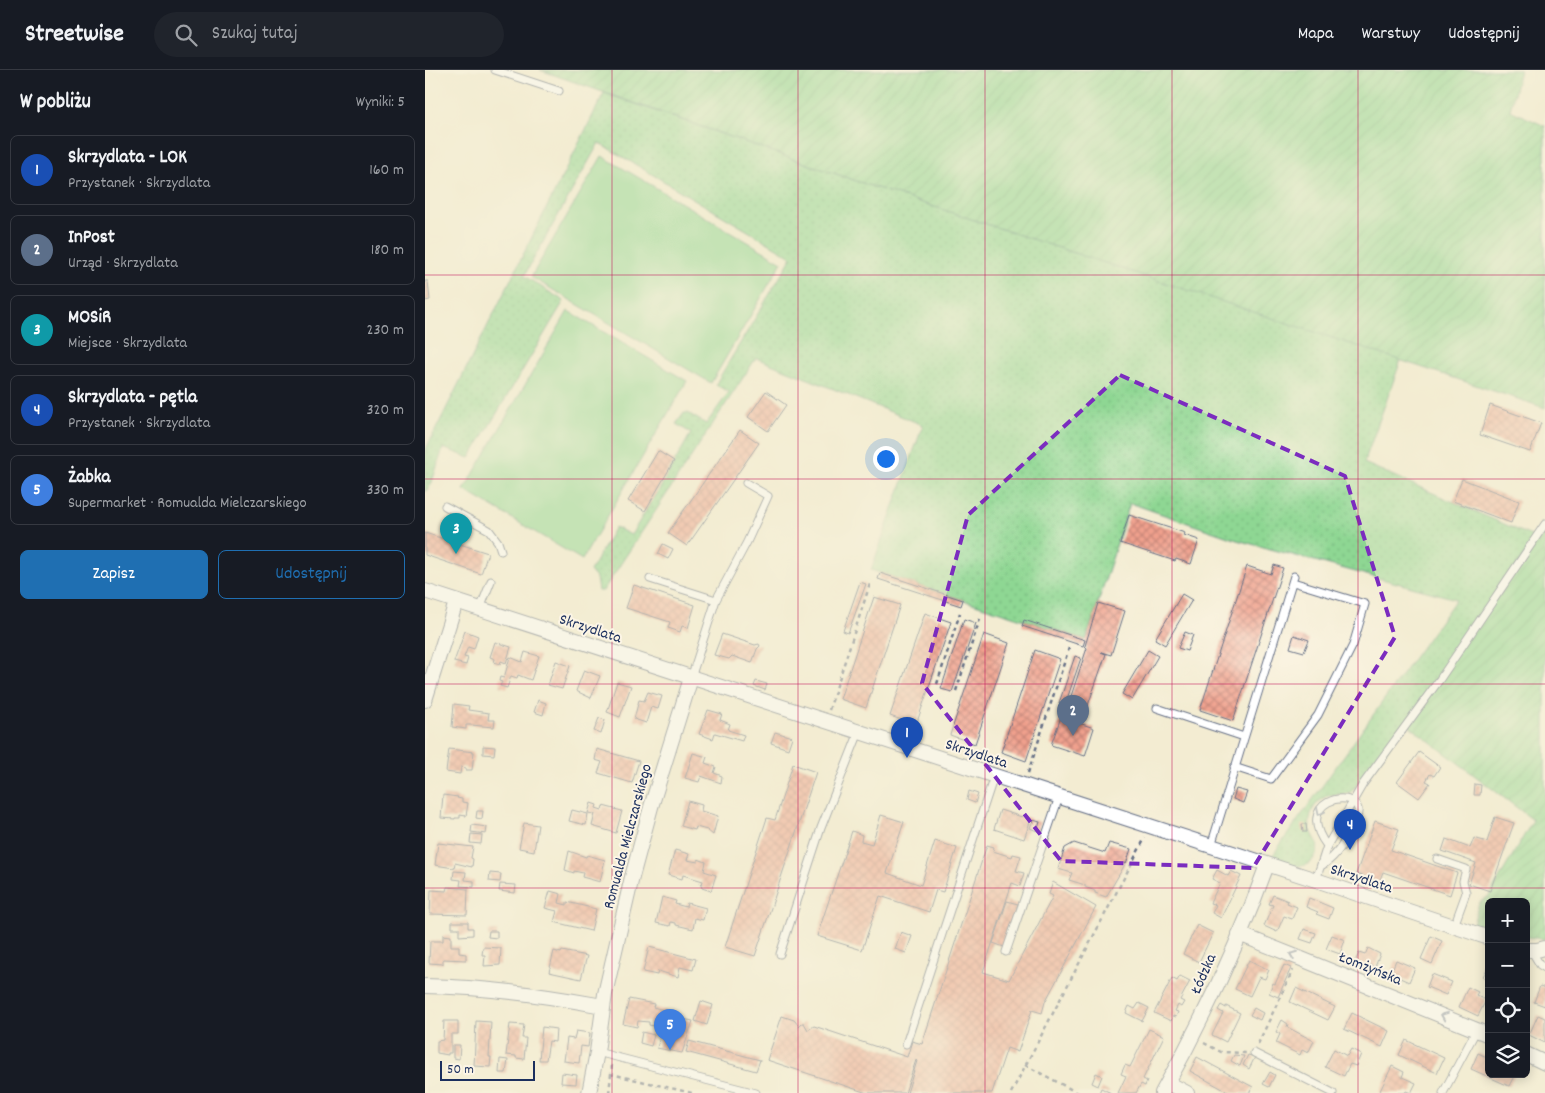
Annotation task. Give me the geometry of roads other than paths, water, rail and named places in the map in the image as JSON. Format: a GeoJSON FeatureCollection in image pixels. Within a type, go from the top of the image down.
{"type":"FeatureCollection","features":[{"type":"Feature","properties":{"kind":"street","name":"Skrzydlata"},"geometry":{"type":"LineString","coordinates":[[425,591],[1485,937]]}},
{"type":"Feature","properties":{"kind":"street"},"geometry":{"type":"LineString","coordinates":[[425,700],[456,602]]}},
{"type":"Feature","properties":{"kind":"street","name":"Romualda Mielczarskiego"},"geometry":{"type":"LineString","coordinates":[[589,1093],[605,994],[632,878],[651,807],[691,678]]}},
{"type":"Feature","properties":{"kind":"street","name":"Łódzka"},"geometry":{"type":"LineString","coordinates":[[1165,1088],[1192,1036],[1239,934],[1267,864]]}},
{"type":"Feature","properties":{"kind":"street","name":"Łomżyńska"},"geometry":{"type":"LineString","coordinates":[[1239,934],[1483,1032]]}},
{"type":"Feature","properties":{"kind":"street"},"geometry":{"type":"LineString","coordinates":[[425,986],[494,990],[554,997],[603,1006]]}},
{"type":"Feature","properties":{"kind":"street"},"geometry":{"type":"LineString","coordinates":[[1530,1056],[1545,1063]]}},
{"type":"Feature","properties":{"kind":"street"},"geometry":{"type":"LineString","coordinates":[[1165,1088],[1187,1093]]}},
{"type":"Feature","properties":{"kind":"lane"},"geometry":{"type":"LineString","coordinates":[[495,70],[559,91]]}},
{"type":"Feature","properties":{"kind":"lane"},"geometry":{"type":"LineString","coordinates":[[691,678],[716,600],[747,542],[768,496],[746,483]]}},
{"type":"Feature","properties":{"kind":"lane"},"geometry":{"type":"LineString","coordinates":[[445,506],[489,530],[498,542],[501,550]]}},
{"type":"Feature","properties":{"kind":"lane"},"geometry":{"type":"LineString","coordinates":[[1316,880],[1327,846],[1363,784],[1440,680],[1545,524]]}},
{"type":"Feature","properties":{"kind":"lane"},"geometry":{"type":"LineString","coordinates":[[650,579],[716,600]]}},
{"type":"Feature","properties":{"kind":"lane"},"geometry":{"type":"LineString","coordinates":[[1211,846],[1234,768],[1293,579],[1365,604],[1353,645],[1318,715],[1271,779],[1234,768]]}},
{"type":"Feature","properties":{"kind":"lane"},"geometry":{"type":"LineString","coordinates":[[479,609],[491,581]]}},
{"type":"Feature","properties":{"kind":"lane"},"geometry":{"type":"LineString","coordinates":[[1157,708],[1244,737]]}},
{"type":"Feature","properties":{"kind":"lane"},"geometry":{"type":"LineString","coordinates":[[780,954],[821,828],[859,732]]}},
{"type":"Feature","properties":{"kind":"lane"},"geometry":{"type":"LineString","coordinates":[[906,1044],[994,776]]}},
{"type":"Feature","properties":{"kind":"lane"},"geometry":{"type":"LineString","coordinates":[[1005,952],[1059,797]]}},
{"type":"Feature","properties":{"kind":"lane"},"geometry":{"type":"LineString","coordinates":[[1321,866],[1336,855],[1354,823],[1358,810],[1352,802],[1340,799],[1331,800],[1324,804],[1319,811],[1317,818],[1318,831],[1327,846]]}},
{"type":"Feature","properties":{"kind":"lane"},"geometry":{"type":"LineString","coordinates":[[1437,859],[1466,869],[1463,880],[1466,893],[1454,926]]}},
{"type":"Feature","properties":{"kind":"lane"},"geometry":{"type":"LineString","coordinates":[[1534,949],[1540,965],[1545,968]]}},
{"type":"Feature","properties":{"kind":"lane"},"geometry":{"type":"LineString","coordinates":[[1443,1093],[1483,1032]]}},
{"type":"Feature","properties":{"kind":"lane"},"geometry":{"type":"LineString","coordinates":[[597,1052],[756,1093]]}},
{"type":"Feature","properties":{"kind":"lane"},"geometry":{"type":"LineString","coordinates":[[1254,1053],[1333,1093]]}},
{"type":"Feature","properties":{"kind":"place","name":"MOSiR"},"geometry":{"type":"Point","coordinates":[456,554]}},
{"type":"Feature","properties":{"kind":"place","name":"InPost"},"geometry":{"type":"Point","coordinates":[1073,736]}},
{"type":"Feature","properties":{"kind":"place","name":"Skrzydlata - LOK"},"geometry":{"type":"Point","coordinates":[907,758]}},
{"type":"Feature","properties":{"kind":"place","name":"Skrzydlata - pętla"},"geometry":{"type":"Point","coordinates":[1350,850]}},
{"type":"Feature","properties":{"kind":"place","name":"Żabka"},"geometry":{"type":"Point","coordinates":[670,1050]}}]}
